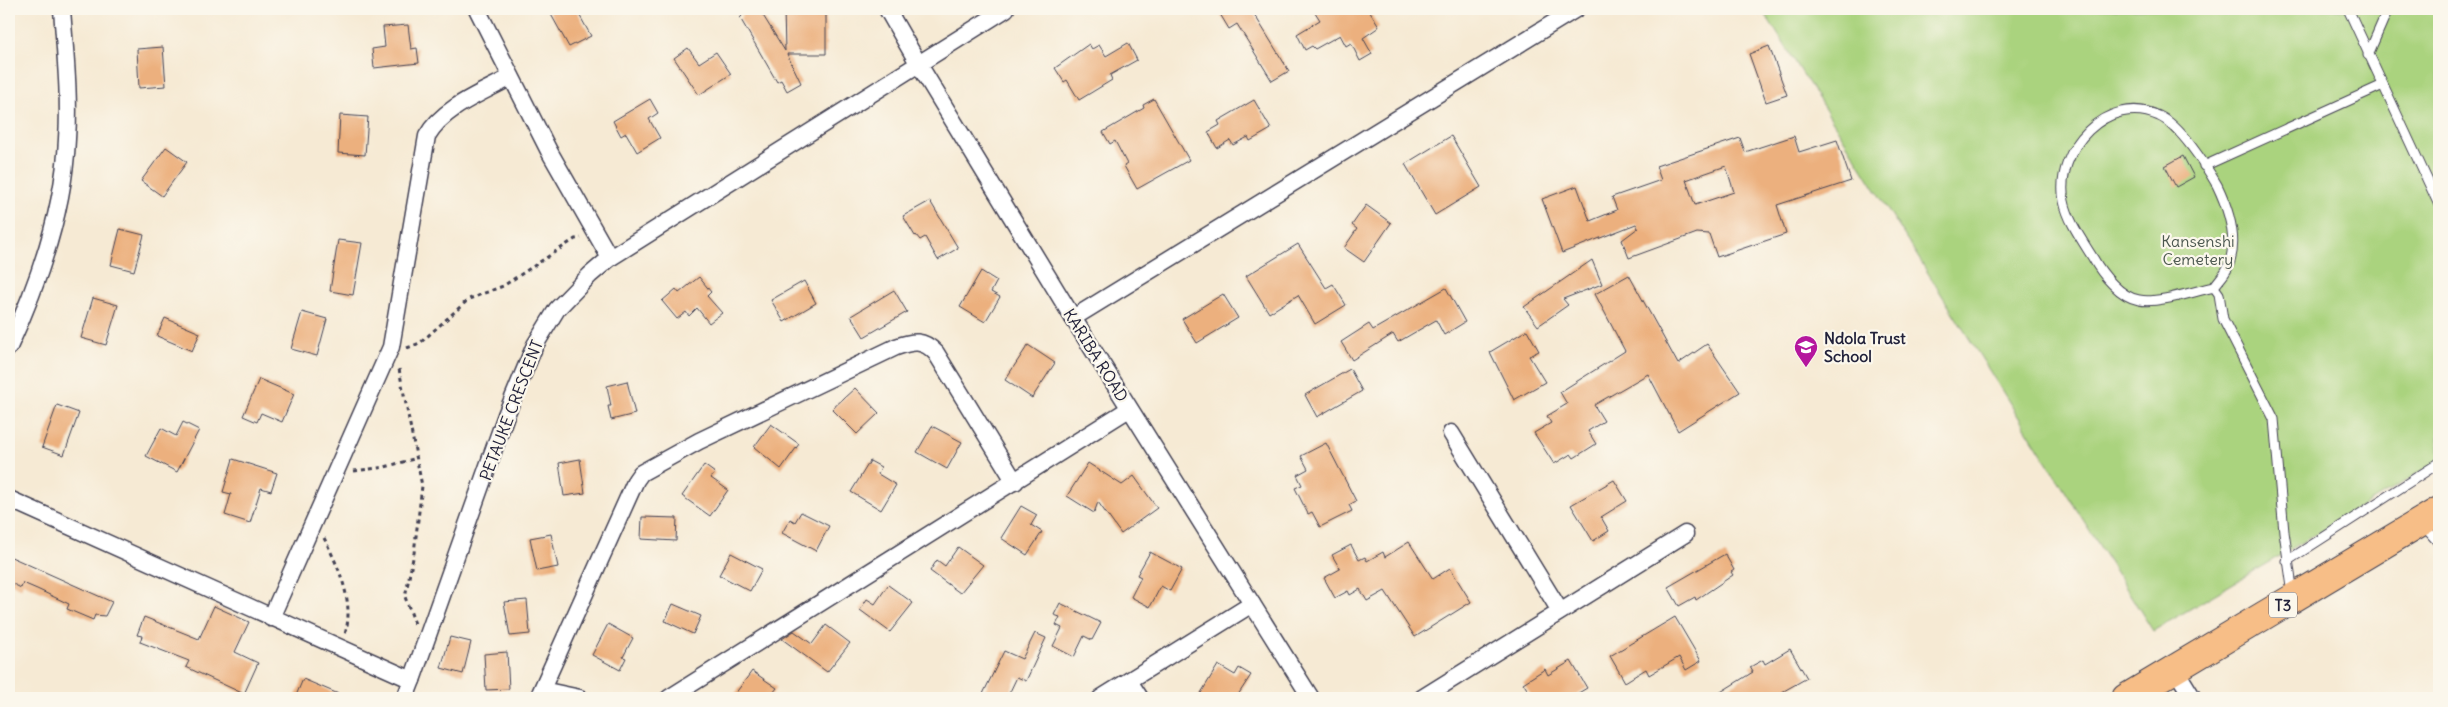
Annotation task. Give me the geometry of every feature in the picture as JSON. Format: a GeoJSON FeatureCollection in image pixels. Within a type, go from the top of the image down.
{"type":"FeatureCollection","features":[{"type":"Feature","properties":{"kind":"highway","name":"T3"},"geometry":{"type":"LineString","coordinates":[[2127,698],[2430,517]]}},
{"type":"Feature","properties":{"kind":"street"},"geometry":{"type":"LineString","coordinates":[[9,347],[44,257],[64,171],[68,108],[62,9]]}},
{"type":"Feature","properties":{"kind":"street"},"geometry":{"type":"LineString","coordinates":[[477,9],[595,235],[610,258]]}},
{"type":"Feature","properties":{"kind":"street","name":"KARIBA ROAD"},"geometry":{"type":"LineString","coordinates":[[887,9],[1073,318],[1311,698]]}},
{"type":"Feature","properties":{"kind":"street","name":"PETAUKE CRESCENT"},"geometry":{"type":"LineString","coordinates":[[405,698],[506,415],[532,351],[557,310],[590,274],[610,258],[1006,9]]}},
{"type":"Feature","properties":{"kind":"street"},"geometry":{"type":"LineString","coordinates":[[1073,318],[1576,9]]}},
{"type":"Feature","properties":{"kind":"street"},"geometry":{"type":"LineString","coordinates":[[271,618],[390,352],[427,136],[440,119],[450,112],[512,77]]}},
{"type":"Feature","properties":{"kind":"street"},"geometry":{"type":"LineString","coordinates":[[580,698],[540,694],[636,480],[641,473],[699,441],[896,347],[918,341],[928,345],[936,353],[1015,482]]}},
{"type":"Feature","properties":{"kind":"street"},"geometry":{"type":"LineString","coordinates":[[669,698],[1015,482],[1129,408]]}},
{"type":"Feature","properties":{"kind":"street"},"geometry":{"type":"LineString","coordinates":[[1451,433],[1560,611]]}},
{"type":"Feature","properties":{"kind":"street"},"geometry":{"type":"LineString","coordinates":[[9,499],[412,680]]}},
{"type":"Feature","properties":{"kind":"street"},"geometry":{"type":"LineString","coordinates":[[1422,698],[1685,534]]}},
{"type":"Feature","properties":{"kind":"street"},"geometry":{"type":"LineString","coordinates":[[1101,698],[1252,604]]}},
{"type":"Feature","properties":{"kind":"street"},"geometry":{"type":"LineString","coordinates":[[2175,669],[2193,698]]}},
{"type":"Feature","properties":{"kind":"street"},"geometry":{"type":"LineString","coordinates":[[1129,681],[1140,698]]}},
{"type":"Feature","properties":{"kind":"lane"},"geometry":{"type":"LineString","coordinates":[[2348,9],[2439,205]]}},
{"type":"Feature","properties":{"kind":"lane"},"geometry":{"type":"LineString","coordinates":[[2368,55],[2388,9]]}},
{"type":"Feature","properties":{"kind":"lane"},"geometry":{"type":"LineString","coordinates":[[2204,166],[2383,85]]}},
{"type":"Feature","properties":{"kind":"lane"},"geometry":{"type":"LineString","coordinates":[[2134,110],[2160,116],[2173,126],[2204,166],[2229,208],[2233,242],[2227,268],[2214,287],[2140,300],[2123,294],[2096,263],[2074,227],[2064,201],[2062,178],[2068,157],[2079,140],[2096,123],[2117,114],[2134,110]]}},
{"type":"Feature","properties":{"kind":"lane"},"geometry":{"type":"LineString","coordinates":[[2214,287],[2219,294],[2223,320],[2274,418],[2287,561],[2294,599]]}},
{"type":"Feature","properties":{"kind":"lane"},"geometry":{"type":"LineString","coordinates":[[2287,561],[2439,463]]}},
{"type":"Feature","properties":{"kind":"lane"},"geometry":{"type":"LineString","coordinates":[[2430,517],[2439,543]]}},
{"type":"Feature","properties":{"kind":"path"},"geometry":{"type":"LineString","coordinates":[[416,626],[405,597],[414,553],[422,486],[399,367],[390,352],[420,343],[469,299],[502,286],[575,239],[595,235]]}},
{"type":"Feature","properties":{"kind":"path"},"geometry":{"type":"LineString","coordinates":[[336,470],[362,471],[417,458]]}},
{"type":"Feature","properties":{"kind":"path"},"geometry":{"type":"LineString","coordinates":[[313,521],[322,535],[342,578],[348,610],[348,625],[340,649]]}},
{"type":"Feature","properties":{"kind":"green space","name":"Kansenshi Cemetery"},"geometry":{"type":"Polygon","coordinates":[[[1762,9],[2439,9],[2439,461],[2153,631],[1762,9]]]}},
{"type":"Feature","properties":{"kind":"building"},"geometry":{"type":"Polygon","coordinates":[[[548,9],[576,9],[591,36],[569,47],[548,9]]]}},
{"type":"Feature","properties":{"kind":"building"},"geometry":{"type":"Polygon","coordinates":[[[738,9],[759,9],[785,51],[784,9],[826,9],[826,54],[787,54],[801,83],[787,91],[781,80],[777,82],[740,18],[742,16],[738,9]]]}},
{"type":"Feature","properties":{"kind":"building"},"geometry":{"type":"Polygon","coordinates":[[[1217,9],[1263,9],[1254,14],[1289,71],[1272,81],[1237,24],[1229,29],[1217,9]]]}},
{"type":"Feature","properties":{"kind":"building"},"geometry":{"type":"Polygon","coordinates":[[[1313,9],[1368,9],[1379,27],[1363,38],[1372,54],[1360,61],[1351,43],[1346,46],[1340,35],[1315,49],[1312,46],[1305,50],[1297,34],[1320,20],[1313,9]]]}},
{"type":"Feature","properties":{"kind":"building"},"geometry":{"type":"Polygon","coordinates":[[[408,25],[411,49],[417,48],[419,63],[374,68],[372,49],[385,47],[383,27],[408,25]]]}},
{"type":"Feature","properties":{"kind":"building"},"geometry":{"type":"Polygon","coordinates":[[[1128,43],[1137,60],[1110,75],[1112,80],[1079,100],[1067,80],[1064,82],[1055,68],[1089,44],[1092,49],[1099,45],[1106,56],[1128,43]]]}},
{"type":"Feature","properties":{"kind":"building"},"geometry":{"type":"Polygon","coordinates":[[[1769,46],[1787,95],[1766,102],[1749,54],[1769,46]]]}},
{"type":"Feature","properties":{"kind":"building"},"geometry":{"type":"Polygon","coordinates":[[[163,47],[166,86],[139,88],[137,49],[163,47]]]}},
{"type":"Feature","properties":{"kind":"building"},"geometry":{"type":"Polygon","coordinates":[[[688,48],[699,63],[716,52],[731,74],[699,95],[674,58],[688,48]]]}},
{"type":"Feature","properties":{"kind":"building"},"geometry":{"type":"Polygon","coordinates":[[[650,99],[658,113],[649,119],[660,138],[637,152],[626,133],[621,136],[613,121],[650,99]]]}},
{"type":"Feature","properties":{"kind":"building"},"geometry":{"type":"Polygon","coordinates":[[[1154,99],[1189,160],[1137,189],[1124,166],[1127,164],[1115,141],[1110,144],[1103,132],[1144,108],[1143,105],[1154,99]]]}},
{"type":"Feature","properties":{"kind":"building"},"geometry":{"type":"Polygon","coordinates":[[[1254,100],[1271,129],[1250,141],[1248,137],[1233,145],[1230,140],[1217,148],[1208,132],[1220,125],[1218,121],[1254,100]]]}},
{"type":"Feature","properties":{"kind":"building"},"geometry":{"type":"Polygon","coordinates":[[[340,115],[368,117],[365,155],[338,153],[340,115]]]}},
{"type":"Feature","properties":{"kind":"building"},"geometry":{"type":"Polygon","coordinates":[[[1451,136],[1481,187],[1435,215],[1405,164],[1451,136]]]}},
{"type":"Feature","properties":{"kind":"building"},"geometry":{"type":"Polygon","coordinates":[[[1794,136],[1799,152],[1837,140],[1851,181],[1777,205],[1786,234],[1717,257],[1709,234],[1697,233],[1629,258],[1622,240],[1638,228],[1636,224],[1562,253],[1542,199],[1577,186],[1590,221],[1617,210],[1612,197],[1661,180],[1656,166],[1740,138],[1745,152],[1794,136]],[[1726,166],[1686,180],[1695,205],[1734,192],[1726,166]]]}},
{"type":"Feature","properties":{"kind":"building"},"geometry":{"type":"Polygon","coordinates":[[[166,147],[187,162],[162,196],[141,181],[166,147]]]}},
{"type":"Feature","properties":{"kind":"building"},"geometry":{"type":"Polygon","coordinates":[[[2183,156],[2194,177],[2176,187],[2165,166],[2183,156]]]}},
{"type":"Feature","properties":{"kind":"building"},"geometry":{"type":"Polygon","coordinates":[[[930,201],[958,248],[938,260],[925,237],[920,240],[915,236],[903,216],[930,201]]]}},
{"type":"Feature","properties":{"kind":"building"},"geometry":{"type":"Polygon","coordinates":[[[1366,205],[1391,223],[1364,262],[1344,248],[1357,229],[1352,225],[1366,205]]]}},
{"type":"Feature","properties":{"kind":"building"},"geometry":{"type":"Polygon","coordinates":[[[120,229],[144,235],[134,271],[111,265],[120,229]]]}},
{"type":"Feature","properties":{"kind":"building"},"geometry":{"type":"Polygon","coordinates":[[[338,240],[362,243],[353,295],[330,291],[338,240]]]}},
{"type":"Feature","properties":{"kind":"building"},"geometry":{"type":"Polygon","coordinates":[[[1298,244],[1326,288],[1333,284],[1346,305],[1315,324],[1298,295],[1269,313],[1246,276],[1298,244]]]}},
{"type":"Feature","properties":{"kind":"building"},"geometry":{"type":"Polygon","coordinates":[[[1592,260],[1602,284],[1563,299],[1568,305],[1538,326],[1524,307],[1592,260]]]}},
{"type":"Feature","properties":{"kind":"building"},"geometry":{"type":"Polygon","coordinates":[[[981,271],[997,281],[991,292],[1000,297],[985,322],[960,307],[981,271]]]}},
{"type":"Feature","properties":{"kind":"building"},"geometry":{"type":"Polygon","coordinates":[[[1629,275],[1678,364],[1707,344],[1740,392],[1678,431],[1648,374],[1594,405],[1604,421],[1588,431],[1596,444],[1574,458],[1571,454],[1554,464],[1534,433],[1551,423],[1547,416],[1567,404],[1560,392],[1625,351],[1595,294],[1629,275]]]}},
{"type":"Feature","properties":{"kind":"building"},"geometry":{"type":"Polygon","coordinates":[[[699,277],[711,292],[707,296],[722,313],[709,323],[697,308],[689,316],[686,312],[677,319],[662,301],[676,289],[679,293],[699,277]]]}},
{"type":"Feature","properties":{"kind":"building"},"geometry":{"type":"Polygon","coordinates":[[[804,281],[816,303],[784,322],[771,300],[804,281]]]}},
{"type":"Feature","properties":{"kind":"building"},"geometry":{"type":"Polygon","coordinates":[[[1446,288],[1465,322],[1444,335],[1436,320],[1398,342],[1393,334],[1352,360],[1341,342],[1369,324],[1373,330],[1446,288]]]}},
{"type":"Feature","properties":{"kind":"building"},"geometry":{"type":"Polygon","coordinates":[[[894,290],[907,312],[864,337],[851,316],[894,290]]]}},
{"type":"Feature","properties":{"kind":"building"},"geometry":{"type":"Polygon","coordinates":[[[1223,294],[1238,318],[1197,343],[1182,319],[1223,294]]]}},
{"type":"Feature","properties":{"kind":"building"},"geometry":{"type":"Polygon","coordinates":[[[93,298],[118,305],[106,345],[81,338],[93,298]]]}},
{"type":"Feature","properties":{"kind":"building"},"geometry":{"type":"Polygon","coordinates":[[[302,312],[327,319],[317,356],[291,349],[302,312]]]}},
{"type":"Feature","properties":{"kind":"building"},"geometry":{"type":"Polygon","coordinates":[[[165,318],[200,333],[192,351],[157,336],[165,318]]]}},
{"type":"Feature","properties":{"kind":"building"},"geometry":{"type":"Polygon","coordinates":[[[1527,330],[1539,351],[1529,356],[1545,382],[1514,400],[1490,352],[1527,330]]]}},
{"type":"Feature","properties":{"kind":"building"},"geometry":{"type":"Polygon","coordinates":[[[1028,345],[1055,363],[1032,398],[1005,380],[1028,345]]]}},
{"type":"Feature","properties":{"kind":"building"},"geometry":{"type":"Polygon","coordinates":[[[1350,369],[1362,391],[1317,417],[1305,395],[1350,369]]]}},
{"type":"Feature","properties":{"kind":"building"},"geometry":{"type":"Polygon","coordinates":[[[259,379],[294,394],[282,422],[261,413],[257,422],[243,416],[259,379]]]}},
{"type":"Feature","properties":{"kind":"building"},"geometry":{"type":"Polygon","coordinates":[[[627,381],[635,414],[611,420],[608,406],[611,406],[607,386],[627,381]]]}},
{"type":"Feature","properties":{"kind":"building"},"geometry":{"type":"Polygon","coordinates":[[[855,388],[879,413],[857,434],[832,409],[855,388]]]}},
{"type":"Feature","properties":{"kind":"building"},"geometry":{"type":"Polygon","coordinates":[[[57,405],[79,413],[64,455],[42,447],[57,405]]]}},
{"type":"Feature","properties":{"kind":"building"},"geometry":{"type":"Polygon","coordinates":[[[183,422],[199,430],[177,472],[146,456],[161,428],[176,436],[183,422]]]}},
{"type":"Feature","properties":{"kind":"building"},"geometry":{"type":"Polygon","coordinates":[[[771,424],[799,444],[781,469],[754,447],[771,424]]]}},
{"type":"Feature","properties":{"kind":"building"},"geometry":{"type":"Polygon","coordinates":[[[932,426],[962,442],[947,469],[917,452],[932,426]]]}},
{"type":"Feature","properties":{"kind":"building"},"geometry":{"type":"Polygon","coordinates":[[[1326,443],[1356,501],[1349,505],[1352,511],[1320,527],[1312,512],[1308,514],[1295,488],[1302,485],[1297,475],[1308,469],[1301,456],[1326,443]]]}},
{"type":"Feature","properties":{"kind":"building"},"geometry":{"type":"Polygon","coordinates":[[[233,459],[277,473],[271,491],[261,488],[250,523],[225,515],[231,494],[223,492],[233,459]]]}},
{"type":"Feature","properties":{"kind":"building"},"geometry":{"type":"Polygon","coordinates":[[[580,459],[585,493],[564,496],[559,463],[580,459]]]}},
{"type":"Feature","properties":{"kind":"building"},"geometry":{"type":"Polygon","coordinates":[[[870,461],[881,467],[878,474],[896,485],[881,510],[851,492],[870,461]]]}},
{"type":"Feature","properties":{"kind":"building"},"geometry":{"type":"Polygon","coordinates":[[[1088,463],[1122,485],[1134,476],[1157,508],[1121,534],[1098,502],[1094,513],[1067,496],[1088,463]]]}},
{"type":"Feature","properties":{"kind":"building"},"geometry":{"type":"Polygon","coordinates":[[[704,465],[715,473],[711,478],[728,490],[710,516],[682,496],[704,465]]]}},
{"type":"Feature","properties":{"kind":"building"},"geometry":{"type":"Polygon","coordinates":[[[1614,480],[1627,501],[1601,517],[1609,531],[1593,541],[1571,505],[1614,480]]]}},
{"type":"Feature","properties":{"kind":"building"},"geometry":{"type":"Polygon","coordinates":[[[1021,506],[1037,515],[1031,525],[1042,532],[1027,555],[1001,538],[1021,506]]]}},
{"type":"Feature","properties":{"kind":"building"},"geometry":{"type":"Polygon","coordinates":[[[801,512],[829,526],[816,551],[782,533],[790,519],[795,522],[801,512]]]}},
{"type":"Feature","properties":{"kind":"building"},"geometry":{"type":"Polygon","coordinates":[[[642,517],[677,518],[676,541],[641,539],[642,517]]]}},
{"type":"Feature","properties":{"kind":"building"},"geometry":{"type":"Polygon","coordinates":[[[551,534],[558,567],[537,571],[530,538],[551,534]]]}},
{"type":"Feature","properties":{"kind":"building"},"geometry":{"type":"Polygon","coordinates":[[[1409,542],[1433,579],[1450,568],[1471,602],[1415,637],[1385,591],[1367,601],[1360,589],[1350,595],[1348,591],[1335,598],[1324,578],[1340,569],[1332,555],[1351,545],[1359,560],[1365,557],[1367,561],[1383,552],[1385,557],[1409,542]]]}},
{"type":"Feature","properties":{"kind":"building"},"geometry":{"type":"Polygon","coordinates":[[[958,547],[983,565],[960,593],[930,571],[937,560],[945,566],[958,547]]]}},
{"type":"Feature","properties":{"kind":"building"},"geometry":{"type":"Polygon","coordinates":[[[1150,552],[1182,569],[1170,591],[1161,586],[1150,607],[1131,597],[1141,577],[1137,575],[1150,552]]]}},
{"type":"Feature","properties":{"kind":"building"},"geometry":{"type":"Polygon","coordinates":[[[731,553],[762,569],[750,591],[719,575],[731,553]]]}},
{"type":"Feature","properties":{"kind":"building"},"geometry":{"type":"Polygon","coordinates":[[[1725,554],[1734,570],[1731,572],[1733,575],[1696,600],[1695,597],[1679,606],[1668,587],[1725,554]]]}},
{"type":"Feature","properties":{"kind":"building"},"geometry":{"type":"Polygon","coordinates":[[[9,556],[112,602],[105,616],[95,615],[93,620],[67,609],[69,604],[37,589],[23,583],[21,588],[9,582],[9,556]]]}},
{"type":"Feature","properties":{"kind":"building"},"geometry":{"type":"Polygon","coordinates":[[[888,585],[913,603],[890,632],[860,610],[867,599],[875,604],[888,585]]]}},
{"type":"Feature","properties":{"kind":"building"},"geometry":{"type":"Polygon","coordinates":[[[527,600],[530,634],[510,636],[504,602],[527,600]]]}},
{"type":"Feature","properties":{"kind":"building"},"geometry":{"type":"Polygon","coordinates":[[[1060,603],[1101,623],[1092,640],[1084,636],[1074,657],[1053,646],[1062,628],[1056,625],[1060,617],[1054,615],[1060,603]]]}},
{"type":"Feature","properties":{"kind":"building"},"geometry":{"type":"Polygon","coordinates":[[[673,604],[701,616],[693,634],[665,621],[673,604]]]}},
{"type":"Feature","properties":{"kind":"building"},"geometry":{"type":"Polygon","coordinates":[[[214,606],[249,622],[235,652],[258,663],[244,694],[186,667],[189,661],[140,642],[142,636],[137,635],[144,617],[199,639],[214,606]]]}},
{"type":"Feature","properties":{"kind":"building"},"geometry":{"type":"Polygon","coordinates":[[[1675,617],[1701,661],[1686,670],[1679,657],[1649,675],[1646,669],[1625,682],[1610,656],[1675,617]]]}},
{"type":"Feature","properties":{"kind":"building"},"geometry":{"type":"Polygon","coordinates":[[[608,624],[633,638],[623,657],[626,658],[620,670],[592,655],[608,624]]]}},
{"type":"Feature","properties":{"kind":"building"},"geometry":{"type":"Polygon","coordinates":[[[826,625],[850,643],[827,672],[782,639],[794,631],[812,644],[826,625]]]}},
{"type":"Feature","properties":{"kind":"building"},"geometry":{"type":"Polygon","coordinates":[[[1035,633],[1046,638],[1026,681],[1017,677],[1007,698],[981,698],[1004,651],[1022,659],[1035,633]]]}},
{"type":"Feature","properties":{"kind":"building"},"geometry":{"type":"Polygon","coordinates":[[[450,637],[471,642],[463,674],[441,668],[450,637]]]}},
{"type":"Feature","properties":{"kind":"building"},"geometry":{"type":"Polygon","coordinates":[[[1790,649],[1807,678],[1782,692],[1786,698],[1711,698],[1753,672],[1750,667],[1763,660],[1765,664],[1790,649]]]}},
{"type":"Feature","properties":{"kind":"building"},"geometry":{"type":"Polygon","coordinates":[[[507,652],[509,689],[486,690],[484,654],[507,652]]]}},
{"type":"Feature","properties":{"kind":"building"},"geometry":{"type":"Polygon","coordinates":[[[1571,661],[1587,688],[1570,698],[1533,698],[1523,683],[1545,669],[1548,675],[1571,661]]]}},
{"type":"Feature","properties":{"kind":"building"},"geometry":{"type":"Polygon","coordinates":[[[1218,665],[1235,675],[1239,668],[1251,675],[1236,698],[1198,698],[1218,665]]]}},
{"type":"Feature","properties":{"kind":"building"},"geometry":{"type":"Polygon","coordinates":[[[752,671],[777,688],[769,698],[732,698],[752,671]]]}},
{"type":"Feature","properties":{"kind":"building"},"geometry":{"type":"Polygon","coordinates":[[[303,679],[348,698],[295,698],[303,679]]]}},
{"type":"Feature","properties":{"kind":"place","name":"Ndola Trust School"},"geometry":{"type":"Point","coordinates":[1806,368]}}]}
